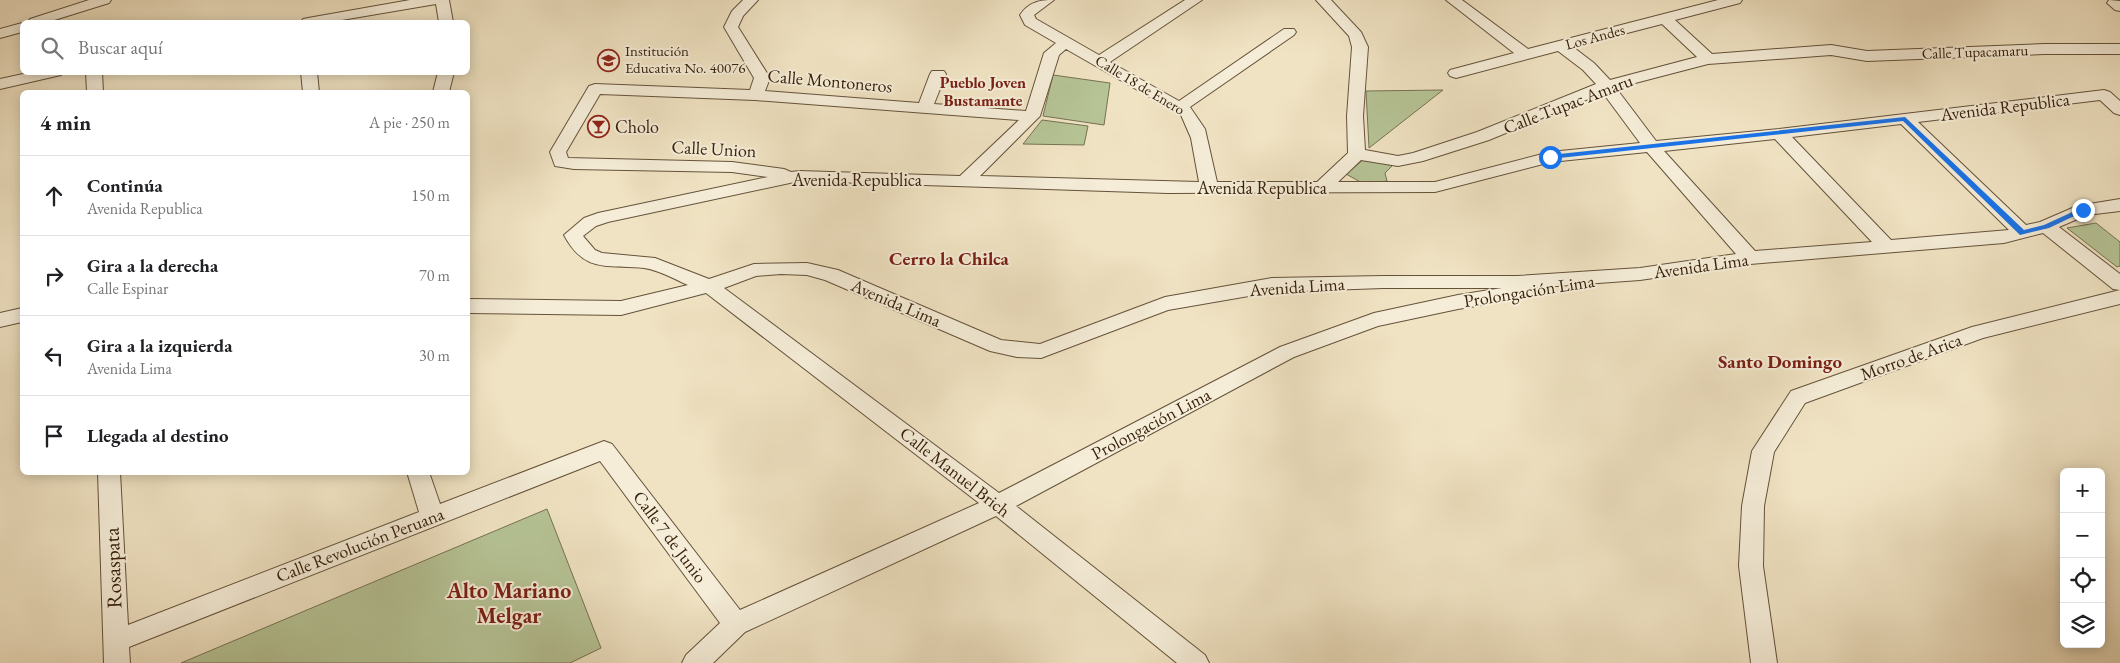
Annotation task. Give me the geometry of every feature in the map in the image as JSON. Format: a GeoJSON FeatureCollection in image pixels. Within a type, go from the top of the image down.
{"type":"FeatureCollection","features":[{"type":"Feature","properties":{"kind":"street"},"geometry":{"type":"LineString","coordinates":[[41,20],[104,0]]}},
{"type":"Feature","properties":{"kind":"street"},"geometry":{"type":"LineString","coordinates":[[311,20],[363,0]]}},
{"type":"Feature","properties":{"kind":"street"},"geometry":{"type":"LineString","coordinates":[[318,20],[434,0]]}},
{"type":"Feature","properties":{"kind":"street"},"geometry":{"type":"LineString","coordinates":[[442,0],[446,20]]}},
{"type":"Feature","properties":{"kind":"street"},"geometry":{"type":"LineString","coordinates":[[751,0],[737,14],[731,27],[762,78],[755,95]]}},
{"type":"Feature","properties":{"kind":"street","name":"Calle 18 de Enero"},"geometry":{"type":"LineString","coordinates":[[1048,0],[1031,9],[1027,15],[1030,22],[1180,107],[1196,123],[1209,187]]}},
{"type":"Feature","properties":{"kind":"street"},"geometry":{"type":"LineString","coordinates":[[1100,61],[1195,0]]}},
{"type":"Feature","properties":{"kind":"street"},"geometry":{"type":"LineString","coordinates":[[1325,2],[1345,0]]}},
{"type":"Feature","properties":{"kind":"street"},"geometry":{"type":"LineString","coordinates":[[1453,0],[1526,55]]}},
{"type":"Feature","properties":{"kind":"street","name":"Los Andes"},"geometry":{"type":"LineString","coordinates":[[1456,73],[1665,19],[1713,3],[1735,0]]}},
{"type":"Feature","properties":{"kind":"street"},"geometry":{"type":"LineString","coordinates":[[1322,187],[1357,154],[1355,116],[1360,47],[1356,35],[1325,2]]}},
{"type":"Feature","properties":{"kind":"street"},"geometry":{"type":"LineString","coordinates":[[1665,19],[1708,59]]}},
{"type":"Feature","properties":{"kind":"street"},"geometry":{"type":"LineString","coordinates":[[0,34],[20,27]]}},
{"type":"Feature","properties":{"kind":"street"},"geometry":{"type":"LineString","coordinates":[[1180,107],[1289,32]]}},
{"type":"Feature","properties":{"kind":"street"},"geometry":{"type":"LineString","coordinates":[[966,181],[1032,116],[1052,53],[1066,42]]}},
{"type":"Feature","properties":{"kind":"street"},"geometry":{"type":"LineString","coordinates":[[1562,46],[1576,55],[1606,86],[1652,146],[1750,258]]}},
{"type":"Feature","properties":{"kind":"street","name":"Calle Tupacamaru"},"geometry":{"type":"LineString","coordinates":[[1831,50],[1867,56],[2044,49],[2120,49]]}},
{"type":"Feature","properties":{"kind":"street","name":"Calle Tupac Amaru"},"geometry":{"type":"LineString","coordinates":[[1357,154],[1398,161],[1417,157],[1483,136],[1606,86],[1708,59],[1831,50]]}},
{"type":"Feature","properties":{"kind":"street"},"geometry":{"type":"LineString","coordinates":[[924,108],[938,74]]}},
{"type":"Feature","properties":{"kind":"street"},"geometry":{"type":"LineString","coordinates":[[0,84],[42,75]]}},
{"type":"Feature","properties":{"kind":"street"},"geometry":{"type":"LineString","coordinates":[[94,75],[94,90]]}},
{"type":"Feature","properties":{"kind":"street"},"geometry":{"type":"LineString","coordinates":[[308,75],[311,90]]}},
{"type":"Feature","properties":{"kind":"street"},"geometry":{"type":"LineString","coordinates":[[442,90],[445,75]]}},
{"type":"Feature","properties":{"kind":"street","name":"Calle Montoneros"},"geometry":{"type":"LineString","coordinates":[[595,89],[755,95],[1032,116]]}},
{"type":"Feature","properties":{"kind":"street","name":"Calle Union"},"geometry":{"type":"LineString","coordinates":[[595,89],[558,152],[561,162],[574,164],[732,167],[799,176]]}},
{"type":"Feature","properties":{"kind":"street","name":"Avenida Republica"},"geometry":{"type":"LineString","coordinates":[[709,286],[653,263],[612,262],[587,253],[576,244],[573,235],[590,222],[604,217],[799,176],[1168,188],[1435,187],[1550,157],[1779,134],[2104,95],[2120,110]]}},
{"type":"Feature","properties":{"kind":"street"},"geometry":{"type":"LineString","coordinates":[[1905,119],[2023,233]]}},
{"type":"Feature","properties":{"kind":"street"},"geometry":{"type":"LineString","coordinates":[[1779,134],[1887,247]]}},
{"type":"Feature","properties":{"kind":"street","name":"Avenida Lima"},"geometry":{"type":"LineString","coordinates":[[470,306],[621,308],[709,286],[754,270],[807,269],[831,275],[998,346],[1017,350],[1041,351],[1165,304],[1272,285],[1383,282],[1517,282],[1640,274],[1750,258],[2004,238],[2046,226],[2083,210],[2120,206]]}},
{"type":"Feature","properties":{"kind":"street"},"geometry":{"type":"LineString","coordinates":[[2046,226],[2120,284]]}},
{"type":"Feature","properties":{"kind":"street","name":"Prolongación Lima"},"geometry":{"type":"LineString","coordinates":[[695,663],[736,624],[998,505],[1287,352],[1374,320],[1458,302],[1640,274]]}},
{"type":"Feature","properties":{"kind":"street","name":"Calle Manuel Brich"},"geometry":{"type":"LineString","coordinates":[[709,286],[998,505],[1196,663]]}},
{"type":"Feature","properties":{"kind":"street","name":"Morro de Arica"},"geometry":{"type":"LineString","coordinates":[[1764,663],[1751,566],[1753,506],[1763,452],[1798,397],[1979,332],[2120,297]]}},
{"type":"Feature","properties":{"kind":"street"},"geometry":{"type":"LineString","coordinates":[[0,320],[20,315]]}},
{"type":"Feature","properties":{"kind":"street","name":"Calle Revolución Peruana"},"geometry":{"type":"LineString","coordinates":[[117,652],[432,516],[604,450]]}},
{"type":"Feature","properties":{"kind":"street","name":"Calle 7 de Junio"},"geometry":{"type":"LineString","coordinates":[[604,450],[736,624]]}},
{"type":"Feature","properties":{"kind":"street","name":"Rosaspata"},"geometry":{"type":"LineString","coordinates":[[109,475],[117,652]]}},
{"type":"Feature","properties":{"kind":"street"},"geometry":{"type":"LineString","coordinates":[[419,475],[432,516]]}},
{"type":"Feature","properties":{"kind":"green space"},"geometry":{"type":"Polygon","coordinates":[[[1053,75],[1110,83],[1104,125],[1043,116],[1053,75]]]}},
{"type":"Feature","properties":{"kind":"green space"},"geometry":{"type":"Polygon","coordinates":[[[1443,90],[1369,148],[1366,91],[1443,90]]]}},
{"type":"Feature","properties":{"kind":"green space"},"geometry":{"type":"Polygon","coordinates":[[[1042,120],[1088,126],[1084,145],[1023,144],[1042,120]]]}},
{"type":"Feature","properties":{"kind":"green space"},"geometry":{"type":"Polygon","coordinates":[[[1364,159],[1393,165],[1385,173],[1387,181],[1364,184],[1346,174],[1364,159]]]}},
{"type":"Feature","properties":{"kind":"green space"},"geometry":{"type":"Polygon","coordinates":[[[2096,223],[2120,242],[2120,266],[2117,267],[2067,228],[2096,223]]]}},
{"type":"Feature","properties":{"kind":"green space"},"geometry":{"type":"Polygon","coordinates":[[[547,509],[601,648],[570,663],[181,663],[547,509]]]}},
{"type":"Feature","properties":{"kind":"place","name":"Institución Educativa No. 40076"},"geometry":{"type":"Point","coordinates":[609,60]}},
{"type":"Feature","properties":{"kind":"place","name":"Cholo"},"geometry":{"type":"Point","coordinates":[599,127]}},
{"type":"Feature","properties":{"kind":"district","name":"Pueblo Joven Bustamante"},"geometry":{"type":"Point","coordinates":[983,91]}},
{"type":"Feature","properties":{"kind":"district","name":"Cerro la Chilca"},"geometry":{"type":"Point","coordinates":[949,258]}},
{"type":"Feature","properties":{"kind":"district","name":"Santo Domingo"},"geometry":{"type":"Point","coordinates":[1780,361]}},
{"type":"Feature","properties":{"kind":"district","name":"Alto Mariano Melgar"},"geometry":{"type":"Point","coordinates":[509,602]}},
{"type":"Feature","properties":{"kind":"route"},"geometry":{"type":"LineString","coordinates":[[1550,157],[1779,134],[1905,119],[2023,233],[2046,226],[2083,210]]}}]}
